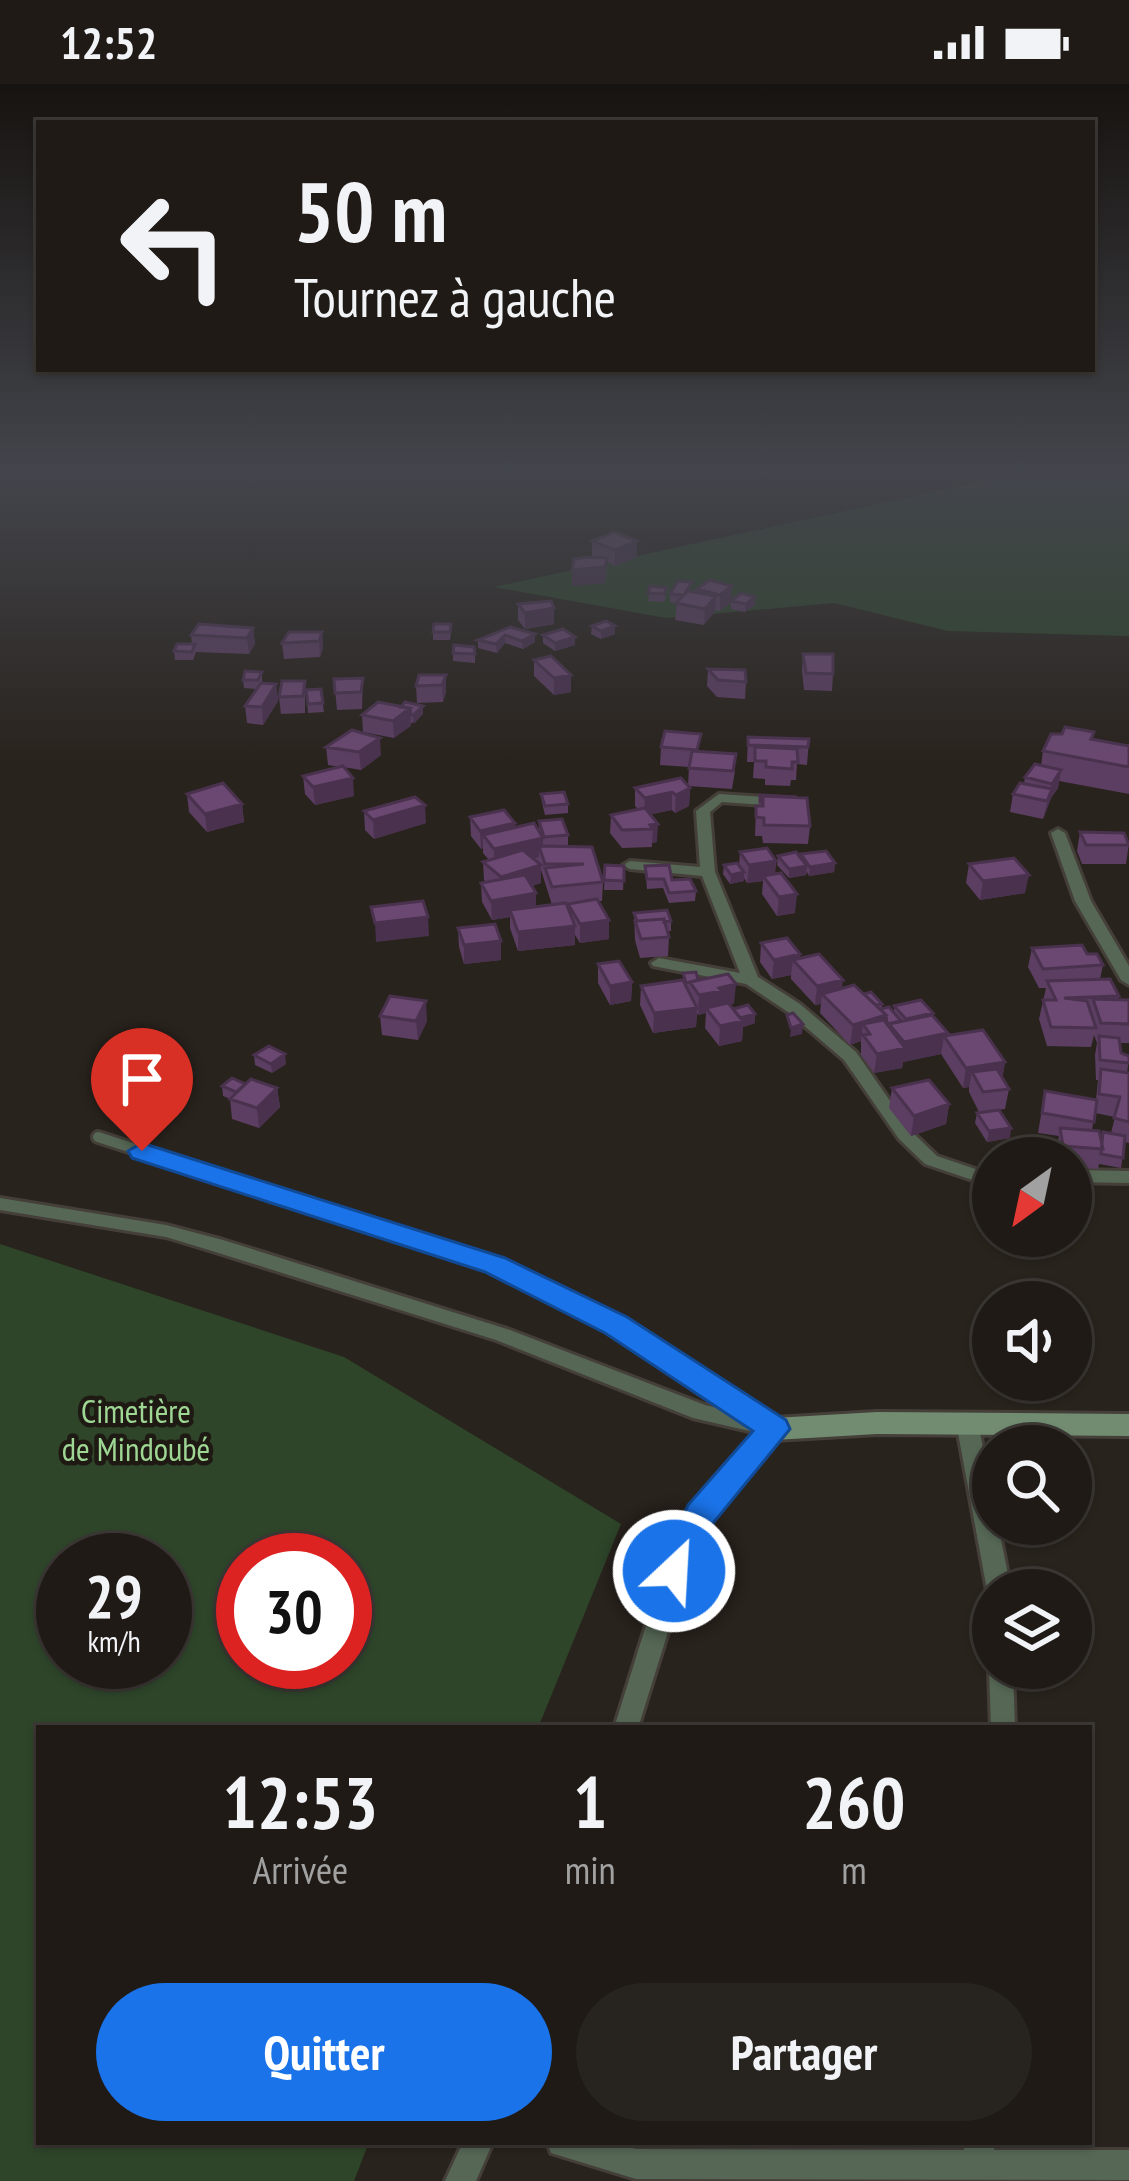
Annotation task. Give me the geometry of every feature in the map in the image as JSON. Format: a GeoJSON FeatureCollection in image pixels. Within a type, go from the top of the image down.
{"type":"FeatureCollection","features":[{"type":"Feature","properties":{"kind":"street"},"geometry":{"type":"LineString","coordinates":[[751,980],[708,872],[703,811],[719,798],[802,804]]}},
{"type":"Feature","properties":{"kind":"street"},"geometry":{"type":"LineString","coordinates":[[1058,833],[1083,902],[1129,980]]}},
{"type":"Feature","properties":{"kind":"street"},"geometry":{"type":"LineString","coordinates":[[630,865],[708,872]]}},
{"type":"Feature","properties":{"kind":"street"},"geometry":{"type":"LineString","coordinates":[[659,963],[751,980],[794,1008],[850,1056],[905,1135],[932,1160],[972,1174]]}},
{"type":"Feature","properties":{"kind":"street"},"geometry":{"type":"LineString","coordinates":[[1092,1177],[1129,1178]]}},
{"type":"Feature","properties":{"kind":"street"},"geometry":{"type":"LineString","coordinates":[[0,1204],[146,1228],[216,1245],[484,1328],[701,1412],[774,1429],[967,1422],[1129,1425]]}},
{"type":"Feature","properties":{"kind":"street"},"geometry":{"type":"LineString","coordinates":[[967,1422],[995,1569]]}},
{"type":"Feature","properties":{"kind":"street"},"geometry":{"type":"LineString","coordinates":[[627,1725],[674,1571],[700,1514],[774,1429]]}},
{"type":"Feature","properties":{"kind":"street"},"geometry":{"type":"LineString","coordinates":[[1002,1689],[1003,1725]]}},
{"type":"Feature","properties":{"kind":"street"},"geometry":{"type":"LineString","coordinates":[[460,2181],[477,2145]]}},
{"type":"Feature","properties":{"kind":"street"},"geometry":{"type":"LineString","coordinates":[[572,2145],[636,2164],[980,2154],[1129,2164]]}},
{"type":"Feature","properties":{"kind":"lane"},"geometry":{"type":"LineString","coordinates":[[98,1137],[495,1265],[616,1325],[774,1429]]}},
{"type":"Feature","properties":{"kind":"green space"},"geometry":{"type":"Polygon","coordinates":[[[583,568],[1129,568],[1129,636],[948,631],[834,603],[666,618],[494,587],[583,568]]]}},
{"type":"Feature","properties":{"kind":"green space","name":"Cimetière de Mindoubé"},"geometry":{"type":"Polygon","coordinates":[[[0,1244],[344,1357],[621,1524],[539,1725],[36,1725],[36,2145],[368,2145],[354,2181],[0,2181],[0,1244]]]}},
{"type":"Feature","properties":{"kind":"building"},"geometry":{"type":"Polygon","coordinates":[[[709,580],[732,586],[720,595],[697,589],[709,580]]]}},
{"type":"Feature","properties":{"kind":"building"},"geometry":{"type":"Polygon","coordinates":[[[678,581],[692,582],[684,595],[670,594],[678,581]]]}},
{"type":"Feature","properties":{"kind":"building"},"geometry":{"type":"Polygon","coordinates":[[[650,586],[667,588],[664,594],[648,593],[650,586]]]}},
{"type":"Feature","properties":{"kind":"building"},"geometry":{"type":"Polygon","coordinates":[[[688,591],[716,596],[705,609],[676,603],[688,591]]]}},
{"type":"Feature","properties":{"kind":"building"},"geometry":{"type":"Polygon","coordinates":[[[741,593],[755,597],[746,604],[731,601],[741,593]]]}},
{"type":"Feature","properties":{"kind":"building"},"geometry":{"type":"Polygon","coordinates":[[[551,601],[554,608],[525,613],[518,604],[551,601]]]}},
{"type":"Feature","properties":{"kind":"building"},"geometry":{"type":"Polygon","coordinates":[[[606,621],[615,626],[601,631],[592,626],[606,621]]]}},
{"type":"Feature","properties":{"kind":"building"},"geometry":{"type":"Polygon","coordinates":[[[199,624],[253,628],[247,638],[191,635],[199,624]]]}},
{"type":"Feature","properties":{"kind":"building"},"geometry":{"type":"Polygon","coordinates":[[[434,624],[451,624],[450,632],[433,632],[434,624]]]}},
{"type":"Feature","properties":{"kind":"building"},"geometry":{"type":"Polygon","coordinates":[[[510,627],[535,634],[522,641],[505,635],[496,644],[478,640],[510,627]]]}},
{"type":"Feature","properties":{"kind":"building"},"geometry":{"type":"Polygon","coordinates":[[[563,629],[575,637],[555,643],[543,635],[563,629]]]}},
{"type":"Feature","properties":{"kind":"building"},"geometry":{"type":"Polygon","coordinates":[[[289,632],[322,632],[319,641],[282,643],[289,632]]]}},
{"type":"Feature","properties":{"kind":"building"},"geometry":{"type":"Polygon","coordinates":[[[177,644],[195,644],[192,652],[174,651],[177,644]]]}},
{"type":"Feature","properties":{"kind":"building"},"geometry":{"type":"Polygon","coordinates":[[[454,645],[474,647],[475,654],[453,653],[454,645]]]}},
{"type":"Feature","properties":{"kind":"building"},"geometry":{"type":"Polygon","coordinates":[[[803,654],[833,654],[833,674],[806,673],[803,654]]]}},
{"type":"Feature","properties":{"kind":"building"},"geometry":{"type":"Polygon","coordinates":[[[551,656],[571,675],[554,678],[534,660],[551,656]]]}},
{"type":"Feature","properties":{"kind":"building"},"geometry":{"type":"Polygon","coordinates":[[[708,669],[745,670],[746,682],[718,680],[708,669]]]}},
{"type":"Feature","properties":{"kind":"building"},"geometry":{"type":"Polygon","coordinates":[[[245,671],[262,672],[258,680],[243,680],[245,671]]]}},
{"type":"Feature","properties":{"kind":"building"},"geometry":{"type":"Polygon","coordinates":[[[419,675],[446,675],[442,685],[416,686],[419,675]]]}},
{"type":"Feature","properties":{"kind":"building"},"geometry":{"type":"Polygon","coordinates":[[[363,678],[361,692],[335,693],[334,679],[363,678]]]}},
{"type":"Feature","properties":{"kind":"building"},"geometry":{"type":"Polygon","coordinates":[[[282,681],[305,681],[303,696],[279,697],[282,681]]]}},
{"type":"Feature","properties":{"kind":"building"},"geometry":{"type":"Polygon","coordinates":[[[261,683],[276,684],[262,707],[245,706],[261,683]]]}},
{"type":"Feature","properties":{"kind":"building"},"geometry":{"type":"Polygon","coordinates":[[[321,689],[323,703],[308,704],[306,690],[321,689]]]}},
{"type":"Feature","properties":{"kind":"building"},"geometry":{"type":"Polygon","coordinates":[[[378,702],[410,708],[393,721],[362,715],[378,702]]]}},
{"type":"Feature","properties":{"kind":"building"},"geometry":{"type":"Polygon","coordinates":[[[405,702],[423,706],[411,715],[410,708],[401,707],[405,702]]]}},
{"type":"Feature","properties":{"kind":"building"},"geometry":{"type":"Polygon","coordinates":[[[1065,727],[1094,732],[1091,739],[1129,746],[1129,767],[1043,751],[1051,734],[1062,734],[1065,727]]]}},
{"type":"Feature","properties":{"kind":"building"},"geometry":{"type":"Polygon","coordinates":[[[352,730],[380,738],[359,752],[326,747],[352,730]]]}},
{"type":"Feature","properties":{"kind":"building"},"geometry":{"type":"Polygon","coordinates":[[[665,731],[701,734],[697,750],[661,747],[665,731]]]}},
{"type":"Feature","properties":{"kind":"building"},"geometry":{"type":"Polygon","coordinates":[[[748,737],[809,739],[808,747],[748,745],[748,737]]]}},
{"type":"Feature","properties":{"kind":"building"},"geometry":{"type":"Polygon","coordinates":[[[755,747],[797,749],[798,762],[792,762],[792,769],[766,767],[766,761],[755,761],[755,747]]]}},
{"type":"Feature","properties":{"kind":"building"},"geometry":{"type":"Polygon","coordinates":[[[692,751],[736,754],[733,771],[689,768],[692,751]]]}},
{"type":"Feature","properties":{"kind":"building"},"geometry":{"type":"Polygon","coordinates":[[[1035,764],[1061,770],[1052,784],[1025,777],[1035,764]]]}},
{"type":"Feature","properties":{"kind":"building"},"geometry":{"type":"Polygon","coordinates":[[[343,766],[353,778],[313,787],[303,776],[343,766]]]}},
{"type":"Feature","properties":{"kind":"building"},"geometry":{"type":"Polygon","coordinates":[[[681,778],[690,788],[676,795],[645,798],[635,788],[681,778]]]}},
{"type":"Feature","properties":{"kind":"building"},"geometry":{"type":"Polygon","coordinates":[[[223,783],[242,804],[205,814],[187,794],[223,783]]]}},
{"type":"Feature","properties":{"kind":"building"},"geometry":{"type":"Polygon","coordinates":[[[1020,783],[1052,789],[1047,801],[1013,794],[1020,783]]]}},
{"type":"Feature","properties":{"kind":"building"},"geometry":{"type":"Polygon","coordinates":[[[564,792],[568,804],[545,806],[541,794],[564,792]]]}},
{"type":"Feature","properties":{"kind":"building"},"geometry":{"type":"Polygon","coordinates":[[[763,796],[807,798],[810,826],[764,825],[764,818],[756,817],[763,796]]]}},
{"type":"Feature","properties":{"kind":"building"},"geometry":{"type":"Polygon","coordinates":[[[415,797],[425,805],[373,820],[364,811],[415,797]]]}},
{"type":"Feature","properties":{"kind":"building"},"geometry":{"type":"Polygon","coordinates":[[[645,808],[658,824],[650,825],[653,829],[622,830],[611,815],[645,808]]]}},
{"type":"Feature","properties":{"kind":"building"},"geometry":{"type":"Polygon","coordinates":[[[504,810],[515,823],[480,831],[470,817],[504,810]]]}},
{"type":"Feature","properties":{"kind":"building"},"geometry":{"type":"Polygon","coordinates":[[[562,819],[568,835],[544,837],[539,821],[562,819]]]}},
{"type":"Feature","properties":{"kind":"building"},"geometry":{"type":"Polygon","coordinates":[[[534,823],[543,838],[494,849],[483,835],[534,823]]]}},
{"type":"Feature","properties":{"kind":"building"},"geometry":{"type":"Polygon","coordinates":[[[1080,832],[1124,833],[1129,845],[1086,845],[1080,832]]]}},
{"type":"Feature","properties":{"kind":"building"},"geometry":{"type":"Polygon","coordinates":[[[539,846],[592,847],[603,882],[552,887],[545,868],[584,864],[545,864],[539,846]]]}},
{"type":"Feature","properties":{"kind":"building"},"geometry":{"type":"Polygon","coordinates":[[[767,848],[776,861],[749,865],[740,852],[767,848]]]}},
{"type":"Feature","properties":{"kind":"building"},"geometry":{"type":"Polygon","coordinates":[[[523,850],[541,865],[501,877],[483,862],[523,850]]]}},
{"type":"Feature","properties":{"kind":"building"},"geometry":{"type":"Polygon","coordinates":[[[826,851],[835,863],[810,867],[801,854],[826,851]]]}},
{"type":"Feature","properties":{"kind":"building"},"geometry":{"type":"Polygon","coordinates":[[[796,852],[807,866],[789,869],[778,856],[796,852]]]}},
{"type":"Feature","properties":{"kind":"building"},"geometry":{"type":"Polygon","coordinates":[[[1014,858],[1029,875],[983,881],[969,864],[1014,858]]]}},
{"type":"Feature","properties":{"kind":"building"},"geometry":{"type":"Polygon","coordinates":[[[737,863],[744,872],[731,875],[724,865],[737,863]]]}},
{"type":"Feature","properties":{"kind":"building"},"geometry":{"type":"Polygon","coordinates":[[[605,865],[624,866],[624,881],[604,880],[605,865]]]}},
{"type":"Feature","properties":{"kind":"building"},"geometry":{"type":"Polygon","coordinates":[[[669,865],[672,880],[690,879],[696,891],[669,893],[664,879],[647,879],[645,866],[669,865]]]}},
{"type":"Feature","properties":{"kind":"building"},"geometry":{"type":"Polygon","coordinates":[[[781,873],[797,894],[779,897],[763,876],[781,873]]]}},
{"type":"Feature","properties":{"kind":"building"},"geometry":{"type":"Polygon","coordinates":[[[525,875],[536,893],[491,901],[481,883],[525,875]]]}},
{"type":"Feature","properties":{"kind":"building"},"geometry":{"type":"Polygon","coordinates":[[[597,899],[609,920],[580,924],[568,904],[597,899]]]}},
{"type":"Feature","properties":{"kind":"building"},"geometry":{"type":"Polygon","coordinates":[[[423,901],[428,917],[375,923],[371,907],[423,901]]]}},
{"type":"Feature","properties":{"kind":"building"},"geometry":{"type":"Polygon","coordinates":[[[566,903],[575,926],[518,932],[510,910],[566,903]]]}},
{"type":"Feature","properties":{"kind":"building"},"geometry":{"type":"Polygon","coordinates":[[[667,910],[671,921],[637,921],[634,913],[667,910]]]}},
{"type":"Feature","properties":{"kind":"building"},"geometry":{"type":"Polygon","coordinates":[[[664,919],[669,937],[641,939],[635,921],[664,919]]]}},
{"type":"Feature","properties":{"kind":"building"},"geometry":{"type":"Polygon","coordinates":[[[495,924],[501,941],[464,945],[458,928],[495,924]]]}},
{"type":"Feature","properties":{"kind":"building"},"geometry":{"type":"Polygon","coordinates":[[[787,938],[800,954],[774,960],[761,943],[787,938]]]}},
{"type":"Feature","properties":{"kind":"building"},"geometry":{"type":"Polygon","coordinates":[[[1082,945],[1087,954],[1097,954],[1103,965],[1043,969],[1032,948],[1082,945]]]}},
{"type":"Feature","properties":{"kind":"building"},"geometry":{"type":"Polygon","coordinates":[[[819,954],[843,980],[817,986],[793,960],[819,954]]]}},
{"type":"Feature","properties":{"kind":"building"},"geometry":{"type":"Polygon","coordinates":[[[619,961],[632,982],[610,986],[598,964],[619,961]]]}},
{"type":"Feature","properties":{"kind":"building"},"geometry":{"type":"Polygon","coordinates":[[[696,972],[698,980],[686,983],[683,973],[696,972]]]}},
{"type":"Feature","properties":{"kind":"building"},"geometry":{"type":"Polygon","coordinates":[[[728,974],[736,984],[719,988],[722,991],[699,995],[690,982],[728,974]]]}},
{"type":"Feature","properties":{"kind":"building"},"geometry":{"type":"Polygon","coordinates":[[[1110,979],[1119,996],[1064,998],[1087,1001],[1096,1028],[1051,1027],[1043,1000],[1056,1000],[1047,981],[1110,979]]]}},
{"type":"Feature","properties":{"kind":"building"},"geometry":{"type":"Polygon","coordinates":[[[683,980],[697,1008],[654,1013],[641,986],[683,980]]]}},
{"type":"Feature","properties":{"kind":"building"},"geometry":{"type":"Polygon","coordinates":[[[854,985],[886,1015],[853,1025],[822,994],[854,985]]]}},
{"type":"Feature","properties":{"kind":"building"},"geometry":{"type":"Polygon","coordinates":[[[871,992],[882,1004],[876,1005],[864,994],[871,992]]]}},
{"type":"Feature","properties":{"kind":"building"},"geometry":{"type":"Polygon","coordinates":[[[390,996],[426,1001],[416,1021],[380,1016],[390,996]]]}},
{"type":"Feature","properties":{"kind":"building"},"geometry":{"type":"Polygon","coordinates":[[[1093,999],[1129,1000],[1129,1024],[1101,1023],[1093,999]]]}},
{"type":"Feature","properties":{"kind":"building"},"geometry":{"type":"Polygon","coordinates":[[[921,1000],[933,1013],[906,1019],[894,1006],[921,1000]]]}},
{"type":"Feature","properties":{"kind":"building"},"geometry":{"type":"Polygon","coordinates":[[[728,1003],[743,1021],[720,1026],[706,1008],[728,1003]]]}},
{"type":"Feature","properties":{"kind":"building"},"geometry":{"type":"Polygon","coordinates":[[[748,1005],[755,1014],[740,1018],[733,1009],[748,1005]]]}},
{"type":"Feature","properties":{"kind":"building"},"geometry":{"type":"Polygon","coordinates":[[[889,1007],[901,1021],[887,1024],[880,1009],[889,1007]]]}},
{"type":"Feature","properties":{"kind":"building"},"geometry":{"type":"Polygon","coordinates":[[[793,1013],[803,1024],[791,1028],[787,1015],[793,1013]]]}},
{"type":"Feature","properties":{"kind":"building"},"geometry":{"type":"Polygon","coordinates":[[[932,1015],[948,1033],[904,1042],[889,1024],[932,1015]]]}},
{"type":"Feature","properties":{"kind":"building"},"geometry":{"type":"Polygon","coordinates":[[[884,1020],[905,1048],[877,1054],[863,1035],[870,1034],[863,1024],[884,1020]]]}},
{"type":"Feature","properties":{"kind":"building"},"geometry":{"type":"Polygon","coordinates":[[[983,1030],[1005,1062],[966,1068],[944,1036],[983,1030]]]}},
{"type":"Feature","properties":{"kind":"building"},"geometry":{"type":"Polygon","coordinates":[[[1099,1036],[1119,1038],[1121,1053],[1129,1056],[1129,1063],[1100,1060],[1099,1036]]]}},
{"type":"Feature","properties":{"kind":"building"},"geometry":{"type":"Polygon","coordinates":[[[269,1046],[285,1054],[271,1064],[254,1055],[269,1046]]]}},
{"type":"Feature","properties":{"kind":"building"},"geometry":{"type":"Polygon","coordinates":[[[997,1069],[1009,1089],[983,1092],[972,1072],[997,1069]]]}},
{"type":"Feature","properties":{"kind":"building"},"geometry":{"type":"Polygon","coordinates":[[[1101,1069],[1129,1073],[1129,1122],[1114,1118],[1120,1097],[1099,1094],[1101,1069]]]}},
{"type":"Feature","properties":{"kind":"building"},"geometry":{"type":"Polygon","coordinates":[[[232,1078],[245,1084],[236,1092],[222,1086],[232,1078]]]}},
{"type":"Feature","properties":{"kind":"building"},"geometry":{"type":"Polygon","coordinates":[[[251,1079],[277,1088],[257,1108],[230,1099],[251,1079]]]}},
{"type":"Feature","properties":{"kind":"building"},"geometry":{"type":"Polygon","coordinates":[[[929,1080],[949,1104],[914,1116],[892,1088],[929,1080]]]}},
{"type":"Feature","properties":{"kind":"building"},"geometry":{"type":"Polygon","coordinates":[[[1045,1091],[1097,1100],[1094,1122],[1042,1113],[1045,1091]]]}},
{"type":"Feature","properties":{"kind":"building"},"geometry":{"type":"Polygon","coordinates":[[[999,1110],[1011,1128],[989,1131],[977,1113],[999,1110]]]}},
{"type":"Feature","properties":{"kind":"building"},"geometry":{"type":"Polygon","coordinates":[[[1060,1128],[1099,1131],[1103,1149],[1092,1148],[1092,1137],[1062,1137],[1060,1128]]]}},
{"type":"Feature","properties":{"kind":"building"},"geometry":{"type":"Polygon","coordinates":[[[1103,1132],[1125,1136],[1123,1158],[1101,1154],[1103,1132]]]}},
{"type":"Feature","properties":{"kind":"route"},"geometry":{"type":"LineString","coordinates":[[142,1151],[495,1265],[616,1325],[774,1429],[700,1514],[674,1571]]}}]}
